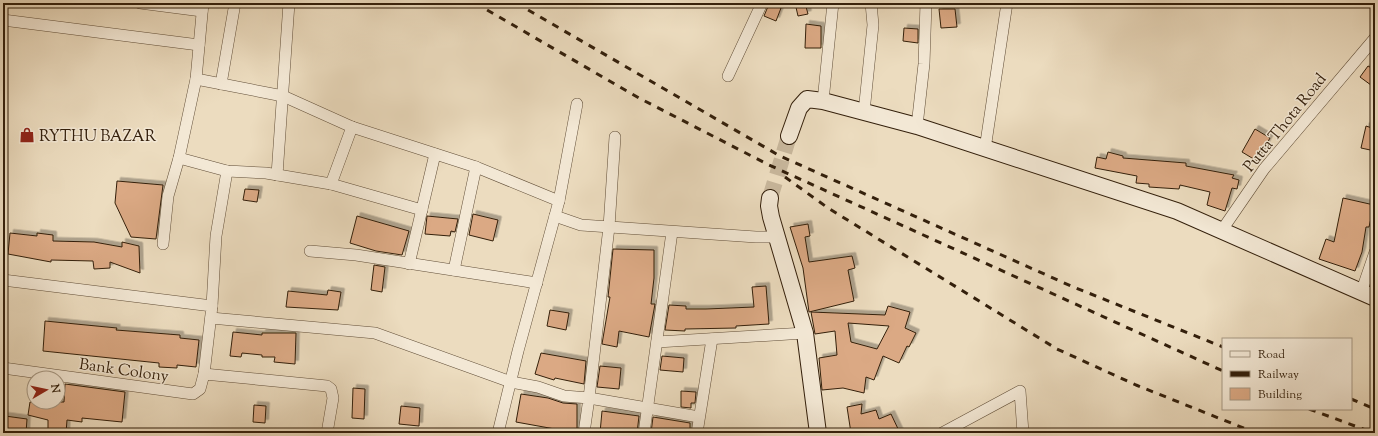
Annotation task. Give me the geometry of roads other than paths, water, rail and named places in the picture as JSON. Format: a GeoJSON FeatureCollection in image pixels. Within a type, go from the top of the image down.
{"type":"FeatureCollection","features":[{"type":"Feature","properties":{"kind":"street"},"geometry":{"type":"LineString","coordinates":[[140,3],[202,7],[196,79],[179,158],[168,196],[163,244]]}},
{"type":"Feature","properties":{"kind":"street"},"geometry":{"type":"LineString","coordinates":[[221,84],[236,3]]}},
{"type":"Feature","properties":{"kind":"street"},"geometry":{"type":"LineString","coordinates":[[277,175],[290,3]]}},
{"type":"Feature","properties":{"kind":"street"},"geometry":{"type":"LineString","coordinates":[[728,76],[762,3]]}},
{"type":"Feature","properties":{"kind":"street"},"geometry":{"type":"LineString","coordinates":[[822,101],[833,3]]}},
{"type":"Feature","properties":{"kind":"street"},"geometry":{"type":"LineString","coordinates":[[864,112],[873,33],[871,3]]}},
{"type":"Feature","properties":{"kind":"street"},"geometry":{"type":"LineString","coordinates":[[917,126],[924,64],[926,3]]}},
{"type":"Feature","properties":{"kind":"street"},"geometry":{"type":"LineString","coordinates":[[985,149],[1007,3]]}},
{"type":"Feature","properties":{"kind":"street"},"geometry":{"type":"LineString","coordinates":[[3,20],[199,45]]}},
{"type":"Feature","properties":{"kind":"street","name":"Putta Thota Road"},"geometry":{"type":"LineString","coordinates":[[1222,230],[1264,169],[1375,38]]}},
{"type":"Feature","properties":{"kind":"street"},"geometry":{"type":"LineString","coordinates":[[196,79],[283,96],[352,127],[476,167],[559,201]]}},
{"type":"Feature","properties":{"kind":"street"},"geometry":{"type":"LineString","coordinates":[[789,136],[799,108],[807,99],[822,101],[917,126],[1138,197],[1222,230],[1368,295],[1375,252]]}},
{"type":"Feature","properties":{"kind":"street"},"geometry":{"type":"LineString","coordinates":[[498,433],[559,201],[577,104]]}},
{"type":"Feature","properties":{"kind":"street"},"geometry":{"type":"LineString","coordinates":[[331,184],[352,127]]}},
{"type":"Feature","properties":{"kind":"street"},"geometry":{"type":"LineString","coordinates":[[584,433],[600,313],[609,227],[615,137]]}},
{"type":"Feature","properties":{"kind":"street"},"geometry":{"type":"LineString","coordinates":[[409,264],[435,154]]}},
{"type":"Feature","properties":{"kind":"street"},"geometry":{"type":"LineString","coordinates":[[179,158],[227,171],[277,175],[331,184],[422,210]]}},
{"type":"Feature","properties":{"kind":"street"},"geometry":{"type":"LineString","coordinates":[[454,270],[476,167]]}},
{"type":"Feature","properties":{"kind":"street"},"geometry":{"type":"LineString","coordinates":[[3,280],[212,306],[216,236],[227,171]]}},
{"type":"Feature","properties":{"kind":"street"},"geometry":{"type":"LineString","coordinates":[[770,198],[769,206],[771,217],[805,332],[818,433]]}},
{"type":"Feature","properties":{"kind":"street"},"geometry":{"type":"LineString","coordinates":[[555,216],[580,225],[672,232],[777,237]]}},
{"type":"Feature","properties":{"kind":"street"},"geometry":{"type":"LineString","coordinates":[[644,433],[672,232]]}},
{"type":"Feature","properties":{"kind":"street"},"geometry":{"type":"LineString","coordinates":[[310,251],[356,255],[537,283]]}},
{"type":"Feature","properties":{"kind":"street","name":"Bank Colony"},"geometry":{"type":"LineString","coordinates":[[3,368],[193,394],[200,389],[204,374],[212,306]]}},
{"type":"Feature","properties":{"kind":"street"},"geometry":{"type":"LineString","coordinates":[[211,318],[375,334],[511,382],[538,387],[564,396],[589,398],[699,417]]}},
{"type":"Feature","properties":{"kind":"street"},"geometry":{"type":"LineString","coordinates":[[657,342],[805,332]]}},
{"type":"Feature","properties":{"kind":"street"},"geometry":{"type":"LineString","coordinates":[[697,433],[712,339]]}},
{"type":"Feature","properties":{"kind":"street"},"geometry":{"type":"LineString","coordinates":[[204,374],[327,386],[331,389],[333,398],[327,433]]}},
{"type":"Feature","properties":{"kind":"street"},"geometry":{"type":"LineString","coordinates":[[942,433],[1020,391],[1023,433]]}},
{"type":"Feature","properties":{"kind":"tunnel"},"geometry":{"type":"LineString","coordinates":[[770,198],[789,136]]}},
{"type":"Feature","properties":{"kind":"railway"},"geometry":{"type":"LineString","coordinates":[[475,3],[639,98],[769,165],[1222,371]]}},
{"type":"Feature","properties":{"kind":"railway"},"geometry":{"type":"LineString","coordinates":[[516,3],[780,156],[1071,286],[1222,347]]}},
{"type":"Feature","properties":{"kind":"railway"},"geometry":{"type":"LineString","coordinates":[[785,177],[828,208],[1057,349],[1136,385],[1256,433]]}},
{"type":"Feature","properties":{"kind":"railway"},"geometry":{"type":"LineString","coordinates":[[1352,399],[1375,409]]}},
{"type":"Feature","properties":{"kind":"railway"},"geometry":{"type":"LineString","coordinates":[[1312,410],[1374,433]]}},
{"type":"Feature","properties":{"kind":"place","name":"RYTHU BAZAR"},"geometry":{"type":"Point","coordinates":[27,135]}}]}
